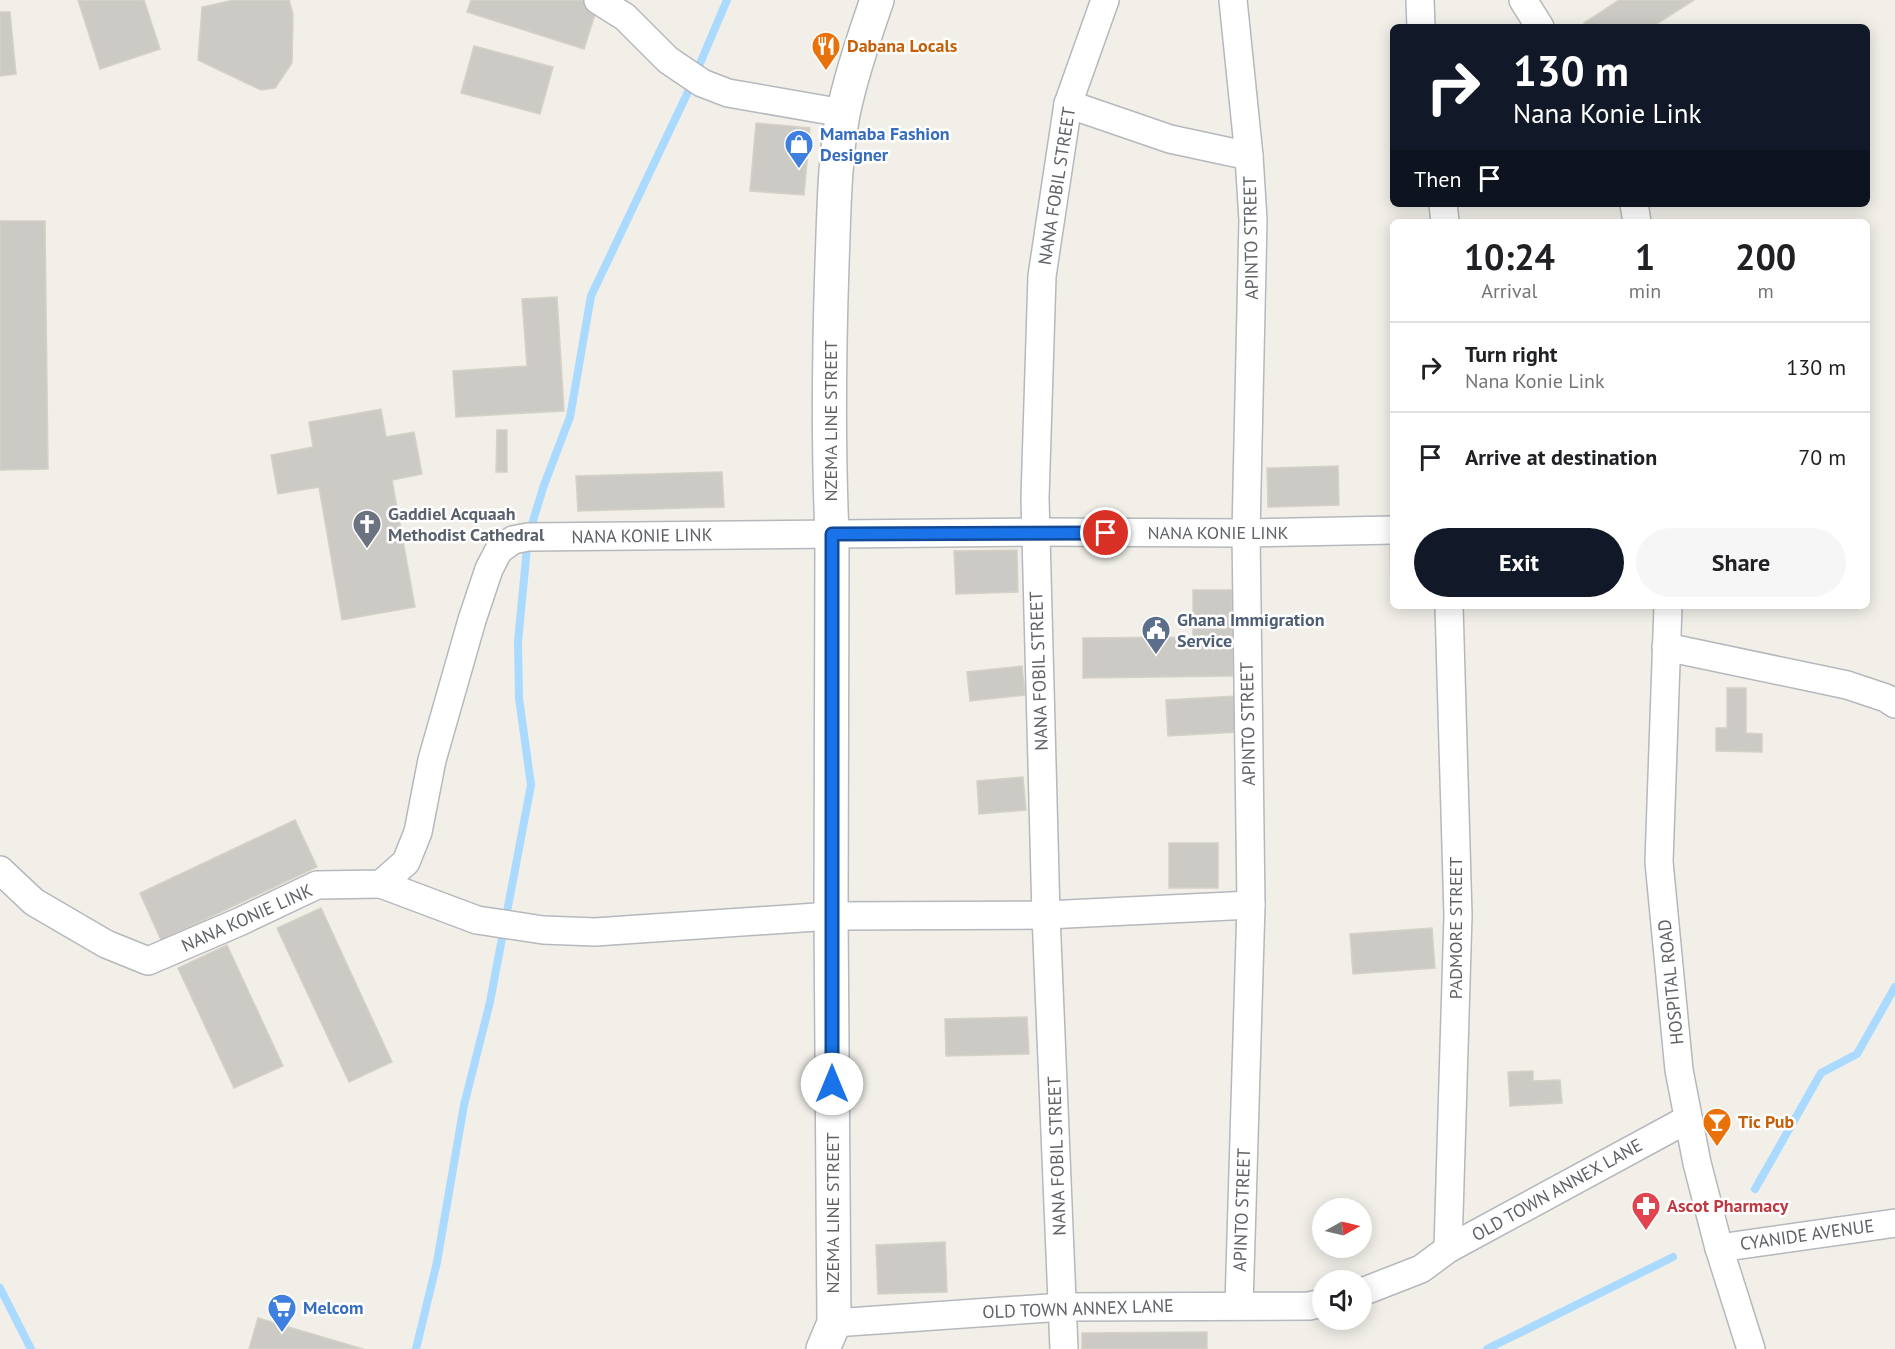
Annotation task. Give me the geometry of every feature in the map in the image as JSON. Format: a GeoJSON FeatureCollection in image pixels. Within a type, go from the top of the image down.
{"type":"FeatureCollection","features":[{"type":"Feature","properties":{"kind":"street"},"geometry":{"type":"LineString","coordinates":[[598,0],[625,16],[668,60],[702,83],[728,93],[843,113]]}},
{"type":"Feature","properties":{"kind":"street","name":"NZEMA LINE STREET"},"geometry":{"type":"LineString","coordinates":[[829,1336],[831,287],[835,166],[843,113],[858,53],[877,0]]}},
{"type":"Feature","properties":{"kind":"street","name":"NANA FOBIL STREET"},"geometry":{"type":"LineString","coordinates":[[1064,1349],[1046,915],[1036,532],[1042,276],[1068,104],[1105,0]]}},
{"type":"Feature","properties":{"kind":"street","name":"APINTO STREET"},"geometry":{"type":"LineString","coordinates":[[1233,0],[1249,156],[1253,220],[1246,533],[1251,905],[1239,1305]]}},
{"type":"Feature","properties":{"kind":"street"},"geometry":{"type":"LineString","coordinates":[[1420,0],[1421,24]]}},
{"type":"Feature","properties":{"kind":"street"},"geometry":{"type":"LineString","coordinates":[[1523,0],[1538,24]]}},
{"type":"Feature","properties":{"kind":"street"},"geometry":{"type":"LineString","coordinates":[[1068,104],[1170,139],[1249,156]]}},
{"type":"Feature","properties":{"kind":"street","name":"NANA KONIE LINK"},"geometry":{"type":"LineString","coordinates":[[0,870],[34,902],[106,944],[148,961],[317,885],[381,884],[406,862],[418,832],[432,760],[472,620],[489,569],[499,550],[513,540],[528,537],[1390,530]]}},
{"type":"Feature","properties":{"kind":"street","name":"PADMORE STREET"},"geometry":{"type":"LineString","coordinates":[[1448,1249],[1458,915],[1449,609]]}},
{"type":"Feature","properties":{"kind":"street","name":"HOSPITAL ROAD"},"geometry":{"type":"LineString","coordinates":[[1668,609],[1659,862],[1679,1070],[1697,1163],[1719,1248],[1750,1349]]}},
{"type":"Feature","properties":{"kind":"street"},"geometry":{"type":"LineString","coordinates":[[1666,647],[1847,685],[1895,704]]}},
{"type":"Feature","properties":{"kind":"street"},"geometry":{"type":"LineString","coordinates":[[381,884],[477,920],[543,930],[595,932],[831,916],[1046,915],[1251,905]]}},
{"type":"Feature","properties":{"kind":"street","name":"OLD TOWN ANNEX LANE"},"geometry":{"type":"LineString","coordinates":[[1372,1288],[1421,1269],[1448,1249],[1688,1119]]}},
{"type":"Feature","properties":{"kind":"street","name":"CYANIDE AVENUE"},"geometry":{"type":"LineString","coordinates":[[1719,1248],[1895,1223]]}},
{"type":"Feature","properties":{"kind":"street","name":"OLD TOWN ANNEX LANE"},"geometry":{"type":"LineString","coordinates":[[829,1336],[1063,1307],[1312,1305]]}},
{"type":"Feature","properties":{"kind":"building"},"geometry":{"type":"Polygon","coordinates":[[[78,0],[144,0],[160,49],[100,69],[78,0]]]}},
{"type":"Feature","properties":{"kind":"building"},"geometry":{"type":"Polygon","coordinates":[[[234,0],[289,0],[293,14],[292,63],[275,88],[261,90],[198,60],[202,7],[234,0]]]}},
{"type":"Feature","properties":{"kind":"building"},"geometry":{"type":"Polygon","coordinates":[[[471,0],[591,0],[599,2],[584,49],[467,12],[471,0]]]}},
{"type":"Feature","properties":{"kind":"building"},"geometry":{"type":"Polygon","coordinates":[[[1619,0],[1694,0],[1657,24],[1584,23],[1619,0]]]}},
{"type":"Feature","properties":{"kind":"building"},"geometry":{"type":"Polygon","coordinates":[[[0,12],[10,12],[16,74],[0,76],[0,12]]]}},
{"type":"Feature","properties":{"kind":"building"},"geometry":{"type":"Polygon","coordinates":[[[474,46],[553,67],[540,114],[461,93],[474,46]]]}},
{"type":"Feature","properties":{"kind":"building"},"geometry":{"type":"Polygon","coordinates":[[[756,123],[810,128],[804,195],[750,191],[756,123]]]}},
{"type":"Feature","properties":{"kind":"building"},"geometry":{"type":"Polygon","coordinates":[[[0,221],[45,221],[48,469],[0,470],[0,221]]]}},
{"type":"Feature","properties":{"kind":"building"},"geometry":{"type":"Polygon","coordinates":[[[557,297],[564,411],[456,417],[453,371],[527,366],[522,299],[557,297]]]}},
{"type":"Feature","properties":{"kind":"building","name":"Gaddiel Acquaah Methodist Cathedral"},"geometry":{"type":"Polygon","coordinates":[[[381,409],[386,437],[414,432],[422,474],[392,480],[415,607],[342,620],[319,487],[278,494],[271,455],[313,447],[309,422],[381,409]]]}},
{"type":"Feature","properties":{"kind":"building"},"geometry":{"type":"Polygon","coordinates":[[[497,430],[507,430],[507,472],[496,472],[497,430]]]}},
{"type":"Feature","properties":{"kind":"building"},"geometry":{"type":"Polygon","coordinates":[[[1338,466],[1339,505],[1268,507],[1267,468],[1338,466]]]}},
{"type":"Feature","properties":{"kind":"building"},"geometry":{"type":"Polygon","coordinates":[[[722,472],[724,507],[578,511],[576,476],[722,472]]]}},
{"type":"Feature","properties":{"kind":"building"},"geometry":{"type":"Polygon","coordinates":[[[1017,550],[1018,592],[956,594],[954,551],[1017,550]]]}},
{"type":"Feature","properties":{"kind":"building"},"geometry":{"type":"Polygon","coordinates":[[[1193,590],[1232,590],[1233,676],[1083,678],[1083,638],[1193,637],[1193,590]]]}},
{"type":"Feature","properties":{"kind":"building"},"geometry":{"type":"Polygon","coordinates":[[[1022,666],[1025,695],[970,701],[967,672],[1022,666]]]}},
{"type":"Feature","properties":{"kind":"building"},"geometry":{"type":"Polygon","coordinates":[[[1727,688],[1746,688],[1746,733],[1762,734],[1762,752],[1716,751],[1716,728],[1727,728],[1727,688]]]}},
{"type":"Feature","properties":{"kind":"building"},"geometry":{"type":"Polygon","coordinates":[[[1236,696],[1239,732],[1168,736],[1166,700],[1236,696]]]}},
{"type":"Feature","properties":{"kind":"building"},"geometry":{"type":"Polygon","coordinates":[[[1023,777],[1026,810],[979,814],[977,781],[1023,777]]]}},
{"type":"Feature","properties":{"kind":"building"},"geometry":{"type":"Polygon","coordinates":[[[295,820],[317,867],[161,940],[140,893],[295,820]]]}},
{"type":"Feature","properties":{"kind":"building"},"geometry":{"type":"Polygon","coordinates":[[[1169,843],[1218,843],[1218,888],[1169,888],[1169,843]]]}},
{"type":"Feature","properties":{"kind":"building"},"geometry":{"type":"Polygon","coordinates":[[[321,908],[392,1062],[349,1082],[277,928],[321,908]]]}},
{"type":"Feature","properties":{"kind":"building"},"geometry":{"type":"Polygon","coordinates":[[[1432,928],[1435,968],[1353,974],[1350,934],[1432,928]]]}},
{"type":"Feature","properties":{"kind":"building"},"geometry":{"type":"Polygon","coordinates":[[[227,945],[283,1066],[234,1088],[178,968],[227,945]]]}},
{"type":"Feature","properties":{"kind":"building"},"geometry":{"type":"Polygon","coordinates":[[[1027,1017],[1029,1054],[946,1056],[945,1019],[1027,1017]]]}},
{"type":"Feature","properties":{"kind":"building"},"geometry":{"type":"Polygon","coordinates":[[[1533,1071],[1533,1081],[1560,1080],[1562,1103],[1510,1106],[1508,1072],[1533,1071]]]}},
{"type":"Feature","properties":{"kind":"building"},"geometry":{"type":"Polygon","coordinates":[[[945,1242],[947,1292],[878,1294],[876,1245],[945,1242]]]}},
{"type":"Feature","properties":{"kind":"building","name":"Melcom"},"geometry":{"type":"Polygon","coordinates":[[[258,1318],[363,1349],[249,1349],[258,1318]]]}},
{"type":"Feature","properties":{"kind":"building"},"geometry":{"type":"Polygon","coordinates":[[[1207,1332],[1207,1349],[1082,1349],[1082,1333],[1207,1332]]]}},
{"type":"Feature","properties":{"kind":"waterway"},"geometry":{"type":"LineString","coordinates":[[416,1349],[437,1262],[464,1105],[490,1002],[531,785],[519,698],[518,642],[528,537],[544,485],[570,417],[591,296],[687,94],[727,0]]}},
{"type":"Feature","properties":{"kind":"waterway"},"geometry":{"type":"LineString","coordinates":[[1755,1189],[1821,1073],[1857,1054],[1895,987]]}},
{"type":"Feature","properties":{"kind":"waterway"},"geometry":{"type":"LineString","coordinates":[[1487,1349],[1673,1257]]}},
{"type":"Feature","properties":{"kind":"waterway"},"geometry":{"type":"LineString","coordinates":[[0,1288],[31,1349]]}},
{"type":"Feature","properties":{"kind":"place","name":"Dabana Locals"},"geometry":{"type":"Point","coordinates":[826,72]}},
{"type":"Feature","properties":{"kind":"place","name":"Mamaba Fashion Designer"},"geometry":{"type":"Point","coordinates":[799,170]}},
{"type":"Feature","properties":{"kind":"place","name":"Gaddiel Acquaah Methodist Cathedral"},"geometry":{"type":"Point","coordinates":[367,550]}},
{"type":"Feature","properties":{"kind":"place","name":"Ghana Immigration Service"},"geometry":{"type":"Point","coordinates":[1156,656]}},
{"type":"Feature","properties":{"kind":"place","name":"Tic Pub"},"geometry":{"type":"Point","coordinates":[1717,1148]}},
{"type":"Feature","properties":{"kind":"place","name":"Ascot Pharmacy"},"geometry":{"type":"Point","coordinates":[1646,1232]}},
{"type":"Feature","properties":{"kind":"place","name":"Melcom"},"geometry":{"type":"Point","coordinates":[282,1334]}},
{"type":"Feature","properties":{"kind":"route"},"geometry":{"type":"LineString","coordinates":[[832,1084],[832,534],[1106,533]]}}]}
